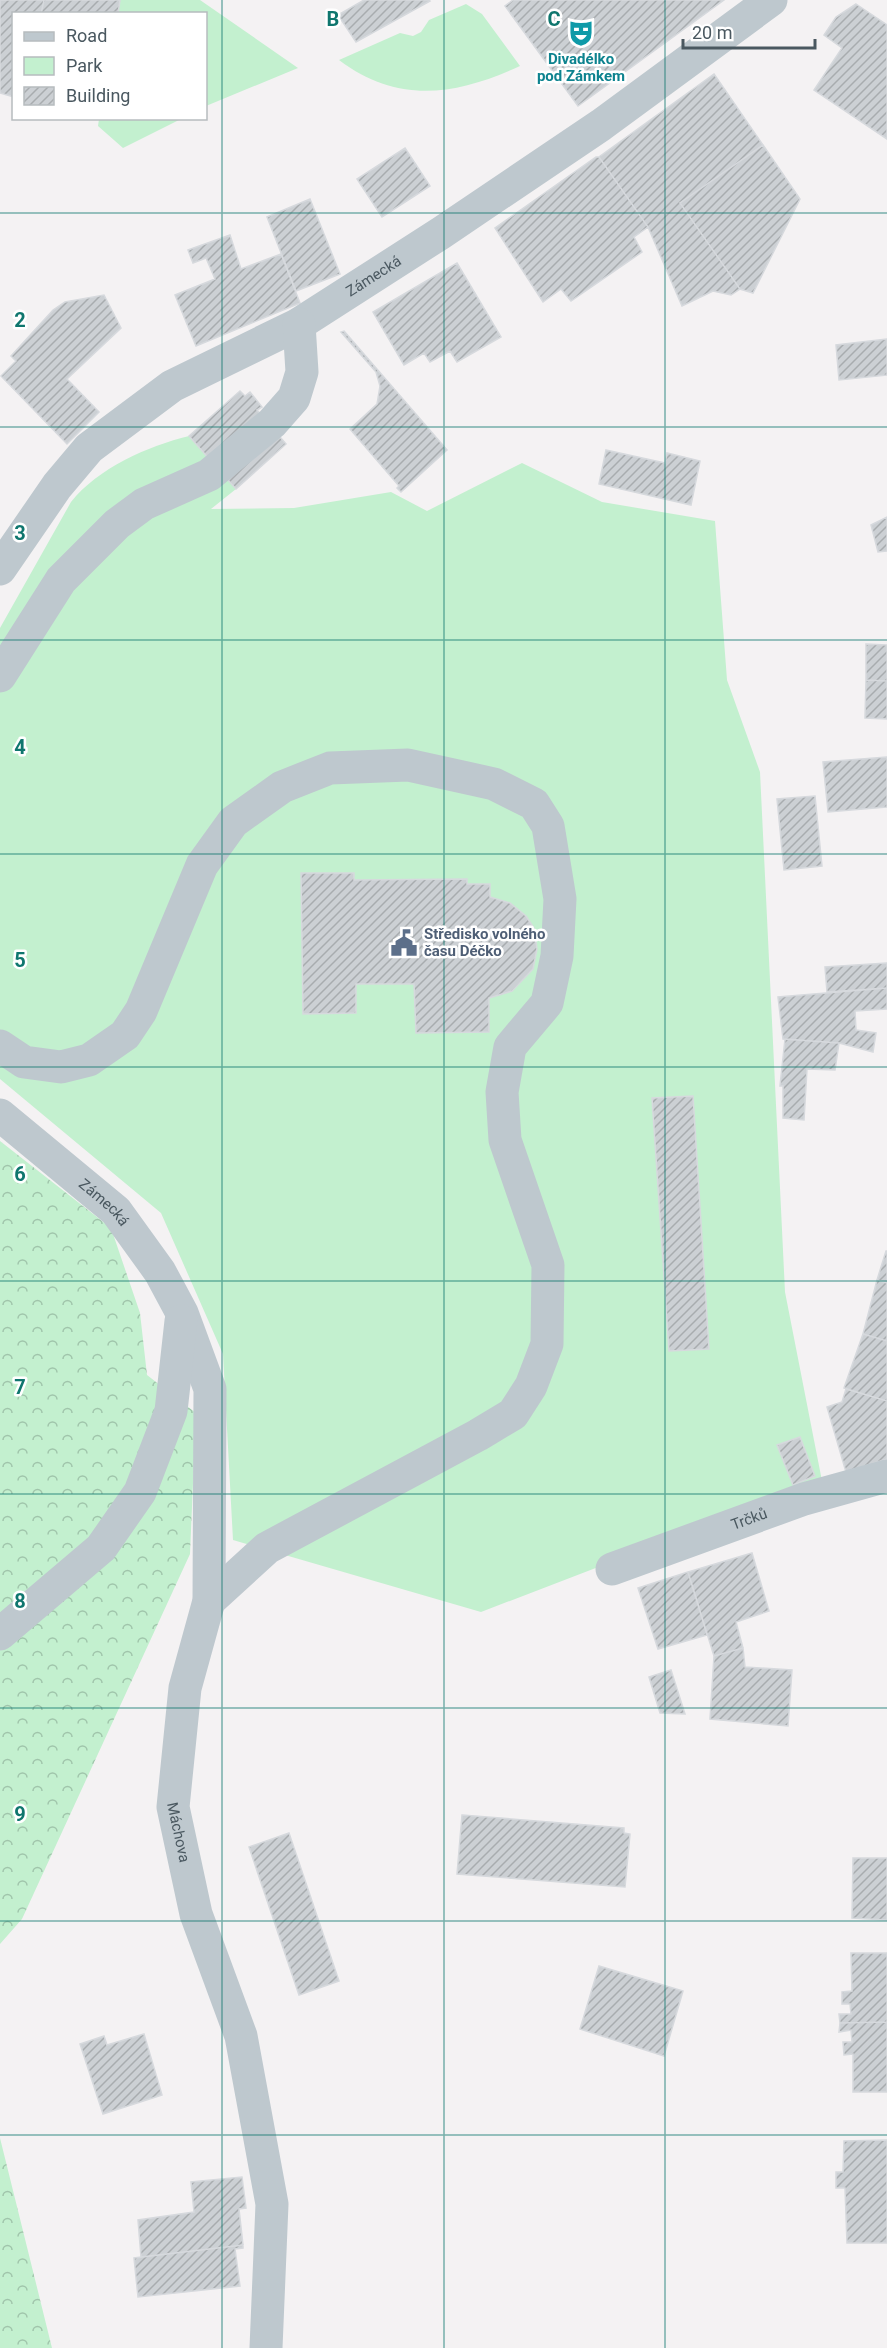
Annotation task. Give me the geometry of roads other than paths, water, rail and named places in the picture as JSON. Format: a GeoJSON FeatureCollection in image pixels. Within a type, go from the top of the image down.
{"type":"FeatureCollection","features":[{"type":"Feature","properties":{"kind":"street","name":"Zámecká"},"geometry":{"type":"LineString","coordinates":[[0,569],[57,486],[89,448],[172,386],[299,324],[601,125],[771,0]]}},
{"type":"Feature","properties":{"kind":"street"},"geometry":{"type":"LineString","coordinates":[[0,676],[61,580],[117,524],[144,504],[209,475],[272,423],[294,398],[302,372],[299,324]]}},
{"type":"Feature","properties":{"kind":"street"},"geometry":{"type":"LineString","coordinates":[[0,1046],[24,1062],[61,1067],[90,1060],[125,1035],[141,1011],[202,865],[233,822],[282,787],[330,768],[408,765],[494,784],[534,804],[548,826],[560,899],[557,956],[547,1003],[510,1047],[502,1092],[505,1140],[548,1265],[547,1344],[531,1386],[513,1414],[267,1548],[209,1600]]}},
{"type":"Feature","properties":{"kind":"street","name":"Zámecká"},"geometry":{"type":"LineString","coordinates":[[0,1115],[116,1211],[160,1272],[182,1313]]}},
{"type":"Feature","properties":{"kind":"street"},"geometry":{"type":"LineString","coordinates":[[0,1634],[101,1548],[140,1492],[171,1411],[182,1313]]}},
{"type":"Feature","properties":{"kind":"street","name":"Máchova"},"geometry":{"type":"LineString","coordinates":[[182,1313],[210,1389],[209,1600],[185,1688],[173,1807],[196,1914],[241,2036],[272,2204],[266,2348]]}},
{"type":"Feature","properties":{"kind":"street","name":"Trčků"},"geometry":{"type":"LineString","coordinates":[[612,1569],[804,1499],[887,1476]]}},
{"type":"Feature","properties":{"kind":"place","name":"Divadélko pod Zámkem"},"geometry":{"type":"Point","coordinates":[581,33]}},
{"type":"Feature","properties":{"kind":"place","name":"Středisko volného času Déčko"},"geometry":{"type":"Point","coordinates":[404,943]}}]}
